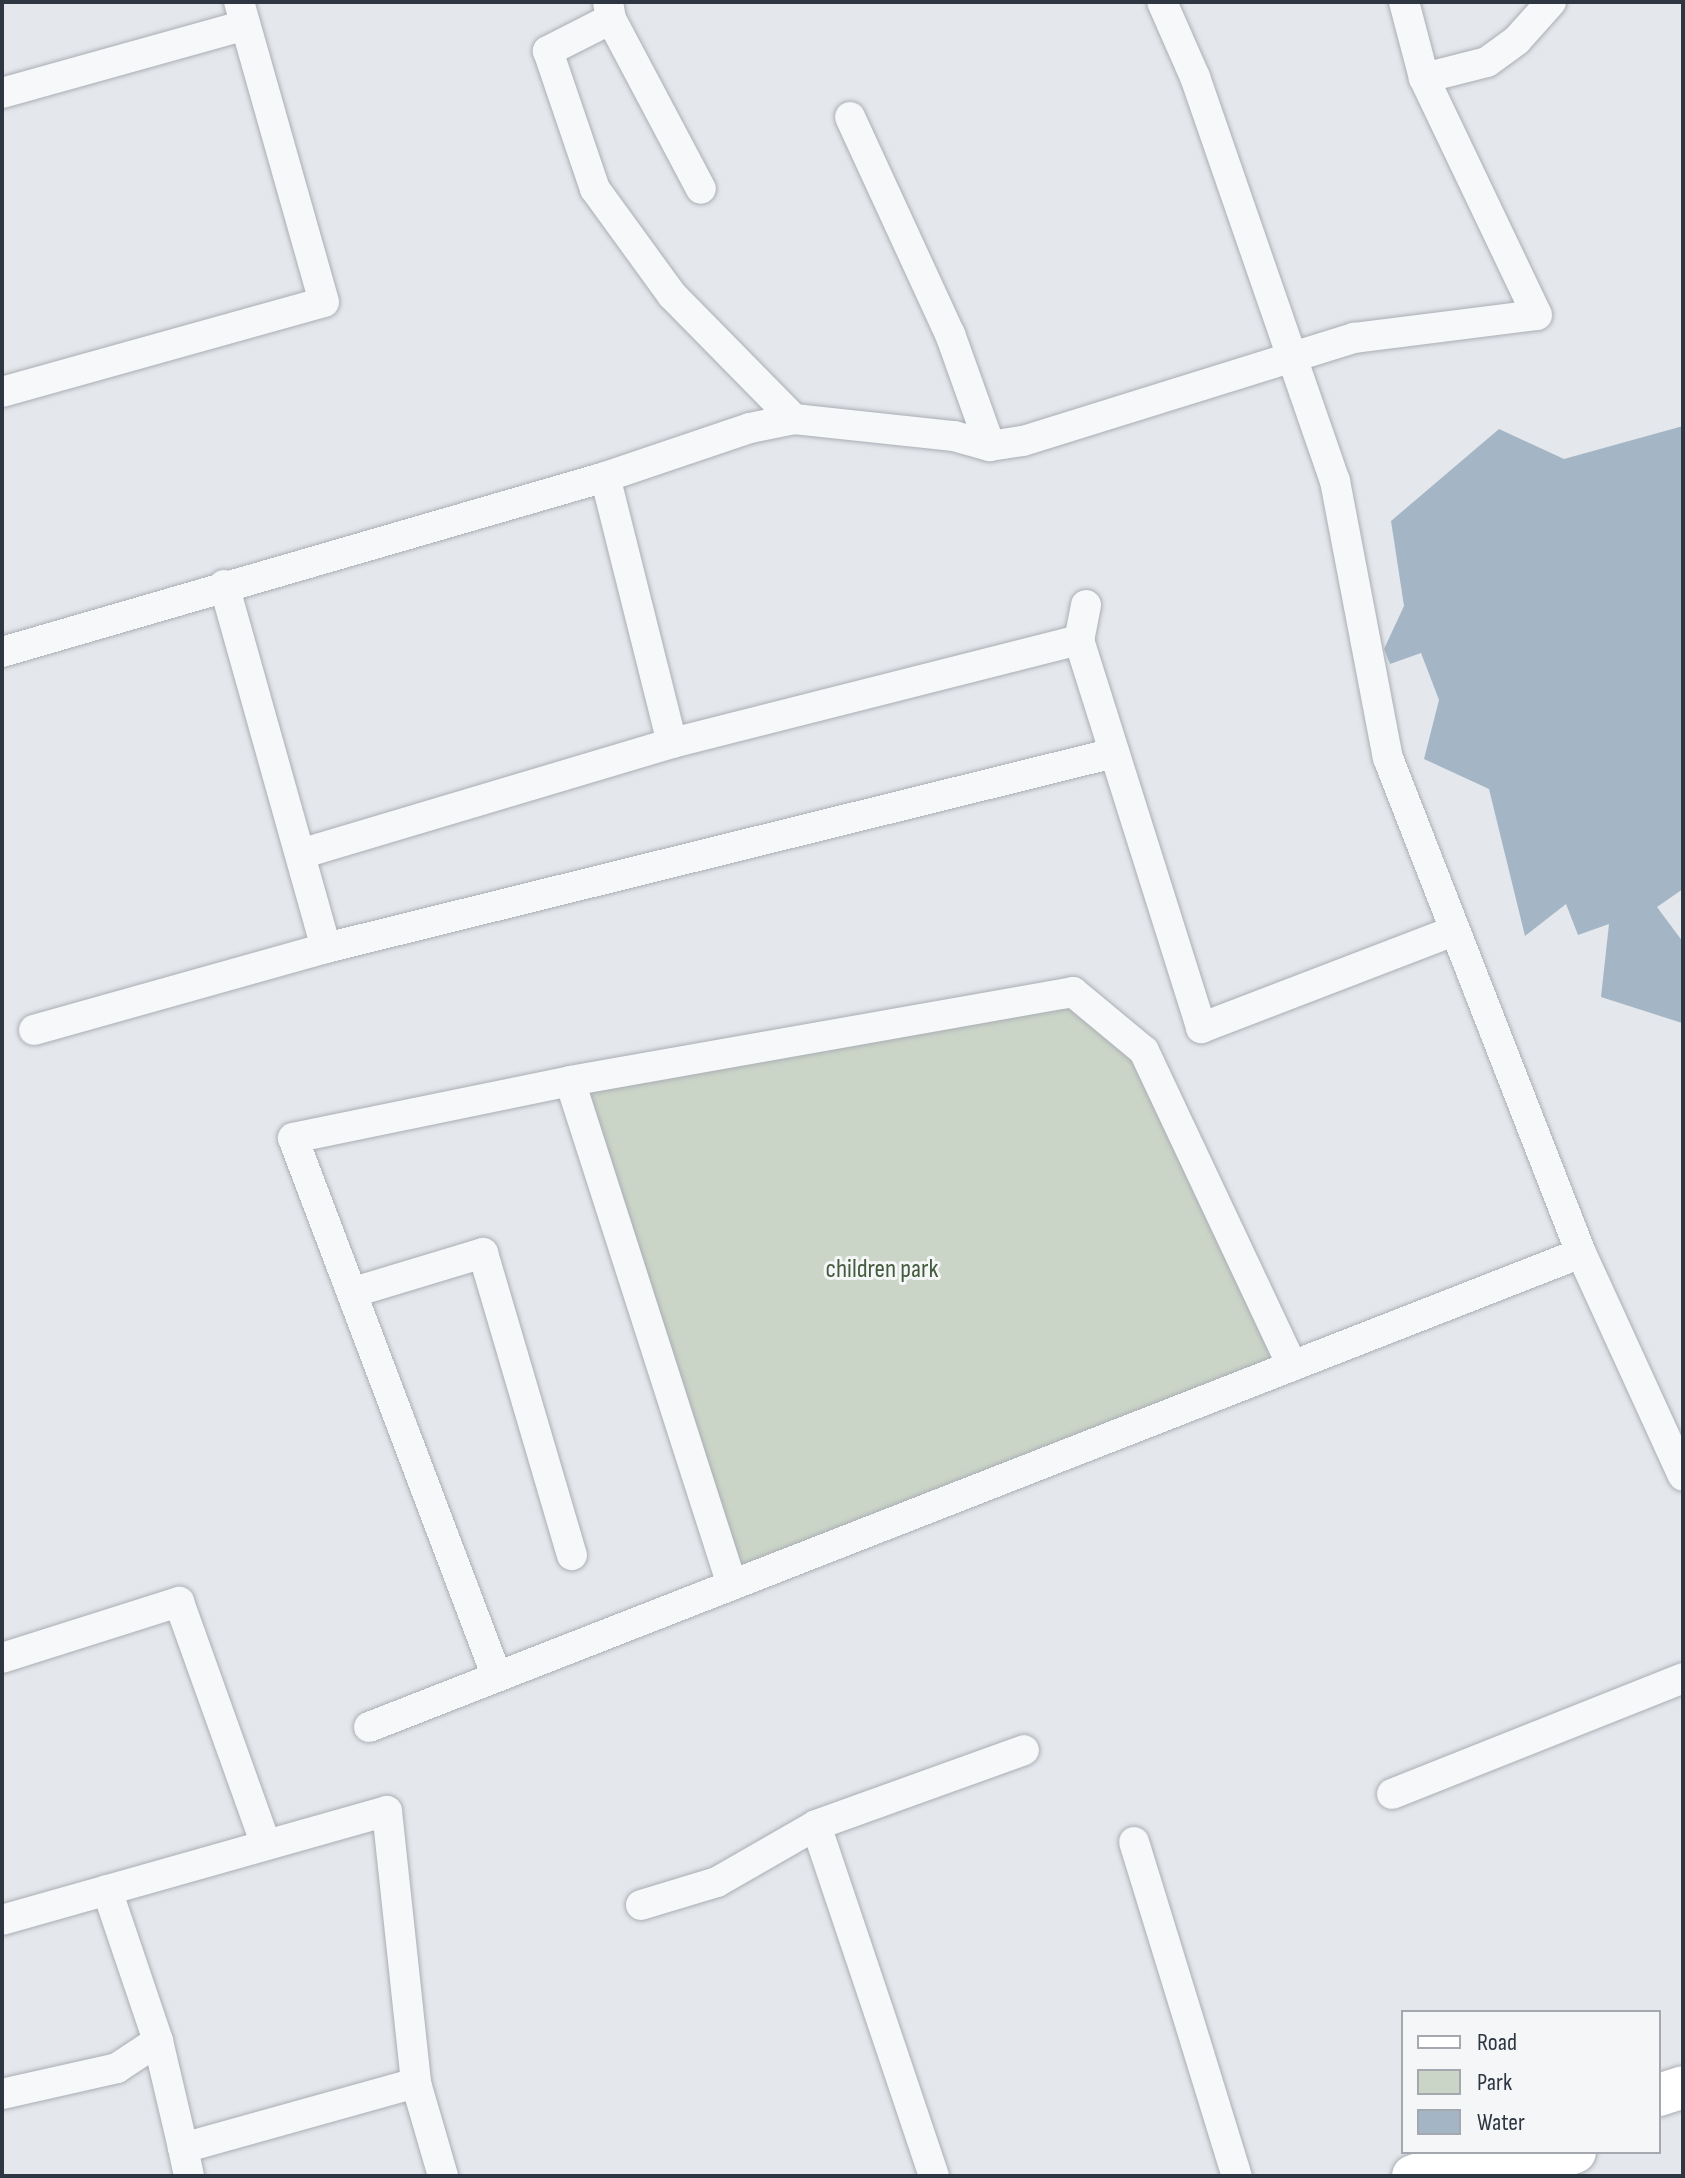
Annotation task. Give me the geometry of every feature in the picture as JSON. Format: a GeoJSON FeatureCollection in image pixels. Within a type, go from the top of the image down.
{"type":"FeatureCollection","features":[{"type":"Feature","properties":{"kind":"main road"},"geometry":{"type":"LineString","coordinates":[[1661,2094],[1683,2087]]}},
{"type":"Feature","properties":{"kind":"main road"},"geometry":{"type":"LineString","coordinates":[[1661,2123],[1683,2116]]}},
{"type":"Feature","properties":{"kind":"main road"},"geometry":{"type":"LineString","coordinates":[[1413,2176],[1480,2154]]}},
{"type":"Feature","properties":{"kind":"main road"},"geometry":{"type":"LineString","coordinates":[[1507,2176],[1559,2163]]}},
{"type":"Feature","properties":{"kind":"street"},"geometry":{"type":"LineString","coordinates":[[1162,2],[1195,77],[1335,481],[1388,758],[1581,1253],[1683,1476]]}},
{"type":"Feature","properties":{"kind":"street"},"geometry":{"type":"LineString","coordinates":[[2,652],[224,585],[605,477],[700,442],[794,419],[954,436],[990,446],[1023,441],[1293,360],[1354,338],[1537,315],[1424,78],[1404,2]]}},
{"type":"Feature","properties":{"kind":"street"},"geometry":{"type":"LineString","coordinates":[[1424,78],[1487,62],[1517,40],[1551,2]]}},
{"type":"Feature","properties":{"kind":"street"},"geometry":{"type":"LineString","coordinates":[[701,189],[610,10],[548,51],[595,189],[672,295],[794,419]]}},
{"type":"Feature","properties":{"kind":"street"},"geometry":{"type":"LineString","coordinates":[[2,93],[242,13],[324,302],[2,392]]}},
{"type":"Feature","properties":{"kind":"street"},"geometry":{"type":"LineString","coordinates":[[850,117],[921,266],[990,446]]}},
{"type":"Feature","properties":{"kind":"street"},"geometry":{"type":"LineString","coordinates":[[605,477],[672,743]]}},
{"type":"Feature","properties":{"kind":"street"},"geometry":{"type":"LineString","coordinates":[[224,585],[326,948]]}},
{"type":"Feature","properties":{"kind":"street"},"geometry":{"type":"LineString","coordinates":[[1086,605],[1079,640],[1201,1028],[1454,931]]}},
{"type":"Feature","properties":{"kind":"street"},"geometry":{"type":"LineString","coordinates":[[300,854],[672,743],[1079,640]]}},
{"type":"Feature","properties":{"kind":"street"},"geometry":{"type":"LineString","coordinates":[[34,1030],[326,948],[1114,753]]}},
{"type":"Feature","properties":{"kind":"street"},"geometry":{"type":"LineString","coordinates":[[497,1677],[354,1292],[293,1138],[570,1081],[1073,992],[1144,1051],[1292,1366]]}},
{"type":"Feature","properties":{"kind":"street"},"geometry":{"type":"LineString","coordinates":[[570,1081],[732,1585]]}},
{"type":"Feature","properties":{"kind":"street"},"geometry":{"type":"LineString","coordinates":[[354,1292],[483,1253],[572,1555]]}},
{"type":"Feature","properties":{"kind":"street"},"geometry":{"type":"LineString","coordinates":[[369,1727],[1581,1253]]}},
{"type":"Feature","properties":{"kind":"street"},"geometry":{"type":"LineString","coordinates":[[2,1658],[179,1602],[266,1845]]}},
{"type":"Feature","properties":{"kind":"street"},"geometry":{"type":"LineString","coordinates":[[1392,1794],[1683,1678]]}},
{"type":"Feature","properties":{"kind":"street"},"geometry":{"type":"LineString","coordinates":[[641,1905],[717,1882],[816,1825],[1024,1750]]}},
{"type":"Feature","properties":{"kind":"street"},"geometry":{"type":"LineString","coordinates":[[2,1920],[387,1811],[416,2083],[443,2176]]}},
{"type":"Feature","properties":{"kind":"street"},"geometry":{"type":"LineString","coordinates":[[816,1825],[934,2176]]}},
{"type":"Feature","properties":{"kind":"street"},"geometry":{"type":"LineString","coordinates":[[1134,1842],[1237,2176]]}},
{"type":"Feature","properties":{"kind":"street"},"geometry":{"type":"LineString","coordinates":[[107,1890],[158,2041],[186,2162],[416,2083]]}},
{"type":"Feature","properties":{"kind":"street"},"geometry":{"type":"LineString","coordinates":[[2,2094],[117,2068],[158,2041]]}},
{"type":"Feature","properties":{"kind":"green space","name":"children park"},"geometry":{"type":"Polygon","coordinates":[[[1049,997],[1144,1051],[1292,1366],[732,1585],[570,1081],[1049,997]]]}},
{"type":"Feature","properties":{"kind":"water"},"geometry":{"type":"Polygon","coordinates":[[[1683,426],[1683,889],[1657,907],[1683,942],[1682,1023],[1601,997],[1609,924],[1578,935],[1566,904],[1525,936],[1489,789],[1424,759],[1439,700],[1421,653],[1390,664],[1384,649],[1404,606],[1391,521],[1499,429],[1564,459],[1683,426]]]}}]}
